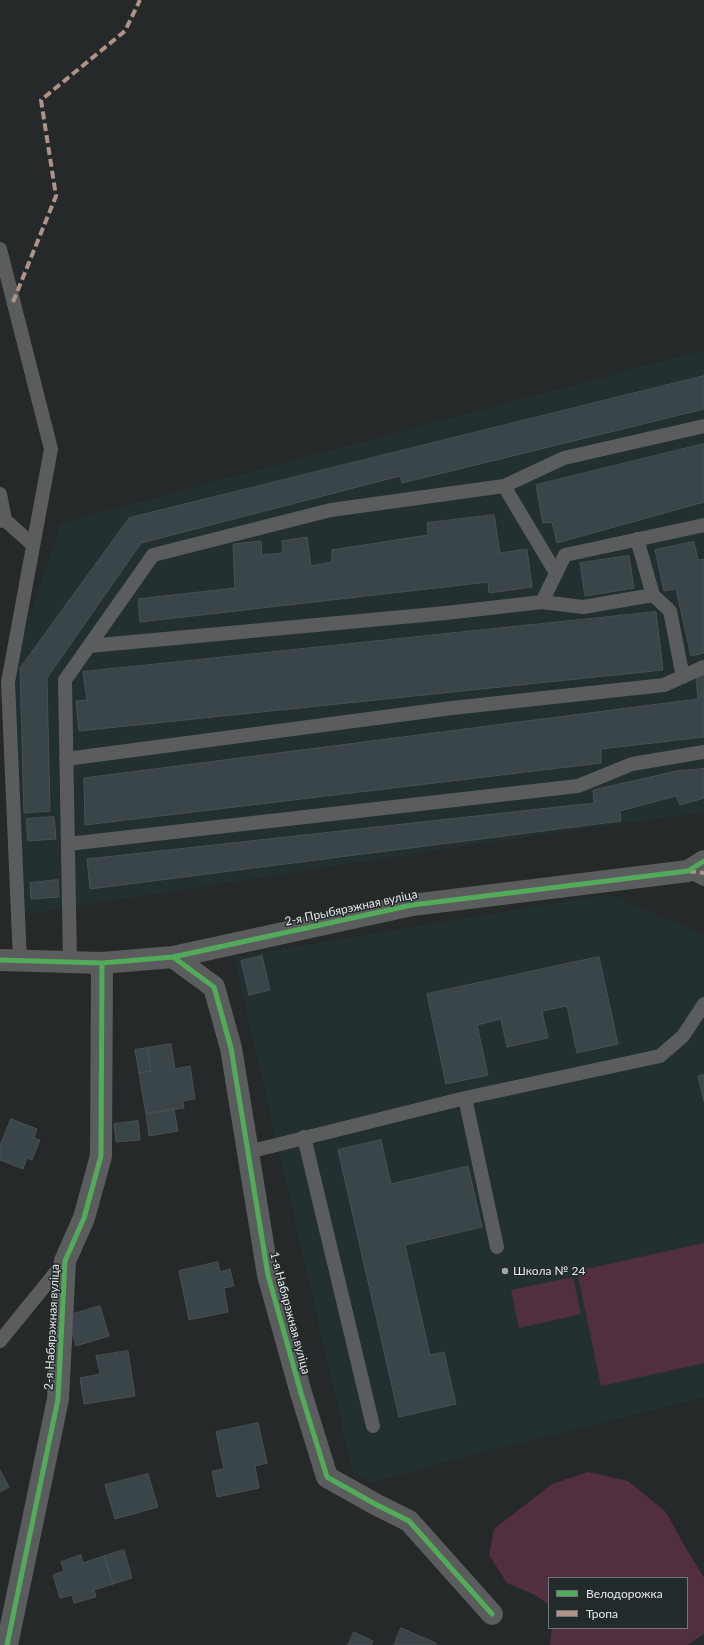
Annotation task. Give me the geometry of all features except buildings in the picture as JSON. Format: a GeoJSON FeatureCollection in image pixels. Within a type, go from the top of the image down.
{"type":"FeatureCollection","features":[{"type":"Feature","properties":{"kind":"street","name":"2-я Прыбярэжная вуліца"},"geometry":{"type":"LineString","coordinates":[[10,960],[102,963],[173,957],[412,905],[699,870]]}},
{"type":"Feature","properties":{"kind":"street","name":"1-я Набярэжная вуліца"},"geometry":{"type":"LineString","coordinates":[[173,957],[214,987],[231,1048],[268,1275],[301,1393],[328,1477],[409,1521],[492,1614]]}},
{"type":"Feature","properties":{"kind":"street","name":"2-я Набярэжная вуліца"},"geometry":{"type":"LineString","coordinates":[[7,1645],[58,1399],[65,1261],[84,1218],[101,1156],[102,963]]}},
{"type":"Feature","properties":{"kind":"lane"},"geometry":{"type":"LineString","coordinates":[[0,249],[51,450],[8,682],[10,960]]}},
{"type":"Feature","properties":{"kind":"lane"},"geometry":{"type":"LineString","coordinates":[[70,962],[65,680],[153,555],[331,510],[504,486],[564,458],[704,426]]}},
{"type":"Feature","properties":{"kind":"lane"},"geometry":{"type":"LineString","coordinates":[[504,486],[556,573]]}},
{"type":"Feature","properties":{"kind":"lane"},"geometry":{"type":"LineString","coordinates":[[0,494],[3,520],[33,545]]}},
{"type":"Feature","properties":{"kind":"lane"},"geometry":{"type":"LineString","coordinates":[[542,602],[565,555],[704,525]]}},
{"type":"Feature","properties":{"kind":"lane"},"geometry":{"type":"LineString","coordinates":[[638,539],[653,595],[670,611],[683,677]]}},
{"type":"Feature","properties":{"kind":"lane"},"geometry":{"type":"LineString","coordinates":[[89,646],[446,613],[542,602],[583,607],[653,595]]}},
{"type":"Feature","properties":{"kind":"lane"},"geometry":{"type":"LineString","coordinates":[[66,759],[452,708],[664,685],[704,668]]}},
{"type":"Feature","properties":{"kind":"lane"},"geometry":{"type":"LineString","coordinates":[[68,844],[578,786],[632,764],[704,752]]}},
{"type":"Feature","properties":{"kind":"lane"},"geometry":{"type":"LineString","coordinates":[[248,1152],[465,1098],[660,1056],[683,1036],[704,1004]]}},
{"type":"Feature","properties":{"kind":"lane"},"geometry":{"type":"LineString","coordinates":[[465,1098],[498,1247]]}},
{"type":"Feature","properties":{"kind":"lane"},"geometry":{"type":"LineString","coordinates":[[304,1137],[373,1426]]}},
{"type":"Feature","properties":{"kind":"lane"},"geometry":{"type":"LineString","coordinates":[[0,1341],[65,1261]]}},
{"type":"Feature","properties":{"kind":"shaded area"},"geometry":{"type":"Polygon","coordinates":[[[704,350],[704,812],[458,847],[26,914],[15,777],[14,662],[61,523],[704,350]]]}},
{"type":"Feature","properties":{"kind":"shaded area","name":"Школа № 24"},"geometry":{"type":"Polygon","coordinates":[[[608,894],[704,935],[704,1397],[469,1455],[371,1483],[353,1473],[234,957],[608,894]]]}},
{"type":"Feature","properties":{"kind":"shaded area"},"geometry":{"type":"Polygon","coordinates":[[[704,1243],[704,1363],[601,1386],[577,1271],[704,1243]]]}},
{"type":"Feature","properties":{"kind":"shaded area"},"geometry":{"type":"Polygon","coordinates":[[[573,1277],[581,1314],[519,1328],[511,1290],[573,1277]]]}},
{"type":"Feature","properties":{"kind":"shaded area"},"geometry":{"type":"Polygon","coordinates":[[[588,1472],[628,1481],[666,1512],[704,1578],[704,1634],[687,1645],[550,1645],[552,1629],[688,1629],[688,1577],[548,1577],[548,1604],[535,1595],[507,1583],[489,1555],[494,1529],[552,1484],[588,1472]]]}},
{"type":"Feature","properties":{"kind":"marked path"},"geometry":{"type":"LineString","coordinates":[[13,302],[56,196],[41,100],[125,31],[140,0]]}},
{"type":"Feature","properties":{"kind":"marked path"},"geometry":{"type":"LineString","coordinates":[[688,871],[704,873]]}},
{"type":"Feature","properties":{"kind":"cycle path"},"geometry":{"type":"LineString","coordinates":[[0,960],[102,963],[173,957],[412,905],[688,871],[704,861]]}},
{"type":"Feature","properties":{"kind":"cycle path"},"geometry":{"type":"LineString","coordinates":[[173,957],[214,987],[231,1048],[268,1275],[301,1393],[327,1477],[409,1521],[492,1614]]}},
{"type":"Feature","properties":{"kind":"cycle path"},"geometry":{"type":"LineString","coordinates":[[7,1645],[58,1399],[65,1261],[84,1218],[101,1156],[102,963]]}},
{"type":"Feature","properties":{"kind":"place","name":"Школа № 24"},"geometry":{"type":"Point","coordinates":[505,1271]}}]}
